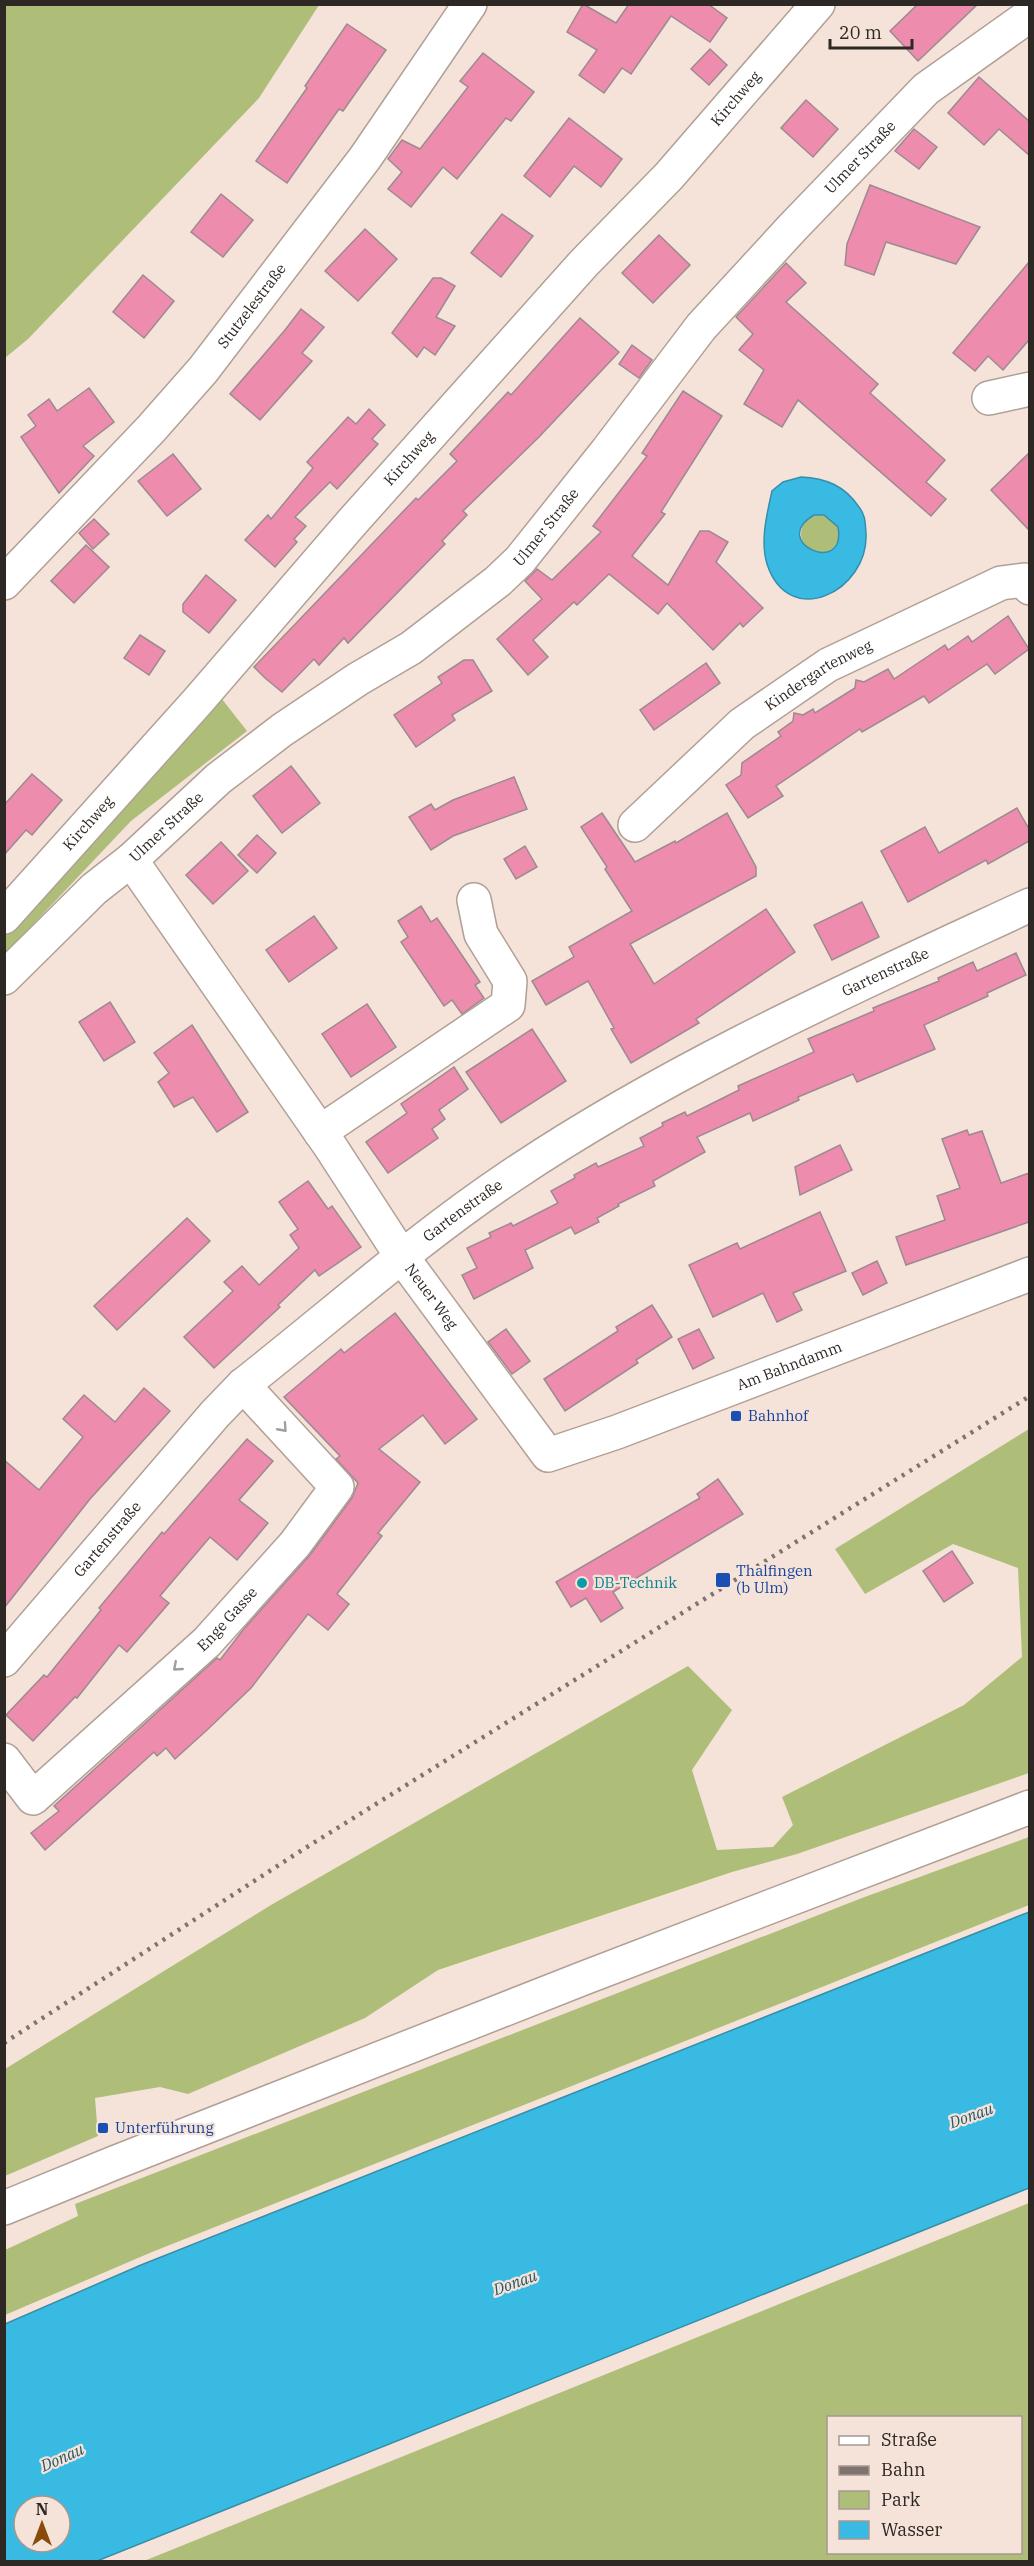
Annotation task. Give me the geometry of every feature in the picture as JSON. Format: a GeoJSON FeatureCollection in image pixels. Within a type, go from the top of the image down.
{"type":"FeatureCollection","features":[{"type":"Feature","properties":{"kind":"street","name":"Stutzelestraße"},"geometry":{"type":"LineString","coordinates":[[4,583],[151,429],[203,370],[365,158],[471,4]]}},
{"type":"Feature","properties":{"kind":"street","name":"Kirchweg"},"geometry":{"type":"LineString","coordinates":[[4,917],[198,701],[354,520],[584,263],[669,176],[818,4]]}},
{"type":"Feature","properties":{"kind":"street","name":"Ulmer Straße"},"geometry":{"type":"LineString","coordinates":[[4,978],[94,889],[131,860],[218,779],[273,737],[358,679],[411,648],[498,581],[520,560],[607,451],[701,327],[793,227],[926,89],[1029,15]]}},
{"type":"Feature","properties":{"kind":"street"},"geometry":{"type":"LineString","coordinates":[[989,398],[1029,389]]}},
{"type":"Feature","properties":{"kind":"street","name":"Kindergartenweg"},"geometry":{"type":"LineString","coordinates":[[635,825],[742,724],[828,665],[1001,583],[1024,580],[1029,588]]}},
{"type":"Feature","properties":{"kind":"street","name":"Neuer Weg"},"geometry":{"type":"LineString","coordinates":[[131,860],[320,1132],[402,1257],[548,1455]]}},
{"type":"Feature","properties":{"kind":"street"},"geometry":{"type":"LineString","coordinates":[[320,1132],[508,1005],[510,981],[481,934],[474,900]]}},
{"type":"Feature","properties":{"kind":"street","name":"Gartenstraße"},"geometry":{"type":"LineString","coordinates":[[4,1660],[243,1384],[402,1257],[511,1176],[600,1119],[832,997],[1029,905]]}},
{"type":"Feature","properties":{"kind":"street","name":"Am Bahndamm"},"geometry":{"type":"LineString","coordinates":[[548,1455],[617,1432],[1029,1274]]}},
{"type":"Feature","properties":{"kind":"street","name":"Enge Gasse"},"geometry":{"type":"LineString","coordinates":[[4,1760],[33,1798],[207,1642],[295,1544],[337,1487],[243,1384]]}},
{"type":"Feature","properties":{"kind":"street"},"geometry":{"type":"LineString","coordinates":[[4,2208],[584,1978],[1029,1807]]}},
{"type":"Feature","properties":{"kind":"green space"},"geometry":{"type":"Polygon","coordinates":[[[5,4],[319,5],[259,98],[28,339],[5,358],[5,4]]]}},
{"type":"Feature","properties":{"kind":"green space"},"geometry":{"type":"Polygon","coordinates":[[[820,515],[834,520],[839,534],[834,548],[820,553],[806,548],[801,534],[806,520],[820,515]]]}},
{"type":"Feature","properties":{"kind":"green space"},"geometry":{"type":"Polygon","coordinates":[[[218,694],[247,731],[131,821],[5,954],[5,933],[218,694]]]}},
{"type":"Feature","properties":{"kind":"green space"},"geometry":{"type":"Polygon","coordinates":[[[1029,1429],[1029,1773],[797,1854],[732,1872],[438,1970],[365,2018],[188,2094],[160,2087],[95,2098],[98,2136],[5,2176],[5,2069],[271,1905],[688,1666],[732,1710],[692,1770],[717,1850],[773,1847],[793,1825],[782,1797],[964,1705],[1022,1657],[1018,1568],[953,1544],[865,1594],[835,1549],[1029,1429]]]}},
{"type":"Feature","properties":{"kind":"green space"},"geometry":{"type":"Polygon","coordinates":[[[1029,1837],[1029,1905],[152,2252],[5,2315],[5,2250],[78,2216],[75,2204],[862,1898],[1029,1837]]]}},
{"type":"Feature","properties":{"kind":"green space"},"geometry":{"type":"Polygon","coordinates":[[[1029,2203],[1029,2561],[144,2561],[1029,2203]]]}},
{"type":"Feature","properties":{"kind":"water"},"geometry":{"type":"Polygon","coordinates":[[[801,477],[827,481],[848,494],[863,513],[866,533],[864,554],[855,572],[842,586],[826,595],[809,599],[792,596],[778,584],[767,564],[764,536],[768,509],[772,491],[783,482],[801,477]],[[814,515],[802,525],[800,535],[804,544],[812,550],[822,552],[832,550],[838,542],[838,527],[824,515],[814,515]]]}},
{"type":"Feature","properties":{"kind":"water","name":"Donau"},"geometry":{"type":"Polygon","coordinates":[[[1029,1912],[1029,2188],[97,2561],[5,2561],[5,2324],[141,2265],[1029,1912]]]}},
{"type":"Feature","properties":{"kind":"building"},"geometry":{"type":"Polygon","coordinates":[[[583,4],[616,23],[629,4],[708,4],[727,18],[710,42],[671,16],[631,74],[622,68],[604,93],[579,75],[597,50],[567,32],[583,4]]]}},
{"type":"Feature","properties":{"kind":"building"},"geometry":{"type":"Polygon","coordinates":[[[918,4],[978,4],[918,61],[890,31],[918,4]]]}},
{"type":"Feature","properties":{"kind":"building"},"geometry":{"type":"Polygon","coordinates":[[[347,24],[386,50],[343,111],[339,109],[287,183],[256,161],[307,88],[305,86],[347,24]]]}},
{"type":"Feature","properties":{"kind":"building"},"geometry":{"type":"Polygon","coordinates":[[[710,49],[727,65],[709,85],[691,69],[710,49]]]}},
{"type":"Feature","properties":{"kind":"building"},"geometry":{"type":"Polygon","coordinates":[[[483,53],[534,92],[511,121],[506,118],[457,179],[443,167],[411,207],[388,189],[402,172],[388,159],[402,140],[420,149],[468,87],[460,81],[483,53]]]}},
{"type":"Feature","properties":{"kind":"building"},"geometry":{"type":"Polygon","coordinates":[[[979,77],[1029,121],[1029,155],[999,129],[984,145],[948,113],[979,77]]]}},
{"type":"Feature","properties":{"kind":"building"},"geometry":{"type":"Polygon","coordinates":[[[806,100],[838,129],[813,157],[781,128],[806,100]]]}},
{"type":"Feature","properties":{"kind":"building"},"geometry":{"type":"Polygon","coordinates":[[[569,118],[622,159],[601,187],[574,166],[550,197],[524,176],[569,118]]]}},
{"type":"Feature","properties":{"kind":"building"},"geometry":{"type":"Polygon","coordinates":[[[914,129],[937,147],[919,169],[895,151],[914,129]]]}},
{"type":"Feature","properties":{"kind":"building"},"geometry":{"type":"Polygon","coordinates":[[[870,185],[980,227],[956,264],[886,242],[874,275],[845,265],[847,244],[870,185]]]}},
{"type":"Feature","properties":{"kind":"building"},"geometry":{"type":"Polygon","coordinates":[[[221,194],[253,220],[223,257],[191,232],[221,194]]]}},
{"type":"Feature","properties":{"kind":"building"},"geometry":{"type":"Polygon","coordinates":[[[502,214],[533,236],[501,277],[471,253],[502,214]]]}},
{"type":"Feature","properties":{"kind":"building"},"geometry":{"type":"Polygon","coordinates":[[[365,229],[397,259],[358,301],[325,271],[365,229]]]}},
{"type":"Feature","properties":{"kind":"building"},"geometry":{"type":"Polygon","coordinates":[[[659,235],[690,265],[653,303],[622,273],[659,235]]]}},
{"type":"Feature","properties":{"kind":"building"},"geometry":{"type":"Polygon","coordinates":[[[1029,262],[1029,340],[1003,370],[988,356],[975,371],[953,353],[1029,262]]]}},
{"type":"Feature","properties":{"kind":"building"},"geometry":{"type":"Polygon","coordinates":[[[786,263],[806,283],[786,302],[878,384],[870,393],[945,460],[926,482],[946,499],[931,516],[798,400],[782,427],[744,404],[764,370],[739,350],[753,334],[736,317],[786,263]]]}},
{"type":"Feature","properties":{"kind":"building"},"geometry":{"type":"Polygon","coordinates":[[[143,275],[174,301],[144,338],[113,312],[143,275]]]}},
{"type":"Feature","properties":{"kind":"building"},"geometry":{"type":"Polygon","coordinates":[[[433,278],[441,278],[455,286],[436,317],[455,326],[435,355],[424,347],[417,357],[392,333],[433,278]]]}},
{"type":"Feature","properties":{"kind":"building"},"geometry":{"type":"Polygon","coordinates":[[[301,309],[324,327],[302,353],[312,361],[260,420],[230,394],[301,309]]]}},
{"type":"Feature","properties":{"kind":"building"},"geometry":{"type":"Polygon","coordinates":[[[580,318],[619,352],[539,437],[463,511],[467,515],[442,541],[445,544],[348,643],[344,638],[319,665],[314,659],[282,692],[265,678],[254,667],[416,498],[418,500],[457,461],[450,454],[508,392],[511,395],[580,318]]]}},
{"type":"Feature","properties":{"kind":"building"},"geometry":{"type":"Polygon","coordinates":[[[632,345],[652,360],[639,378],[619,364],[632,345]]]}},
{"type":"Feature","properties":{"kind":"building"},"geometry":{"type":"Polygon","coordinates":[[[89,388],[114,422],[83,446],[94,456],[59,493],[21,437],[36,426],[28,415],[49,399],[57,411],[89,388]]]}},
{"type":"Feature","properties":{"kind":"building"},"geometry":{"type":"Polygon","coordinates":[[[683,391],[722,416],[661,512],[665,514],[632,556],[668,585],[700,531],[709,531],[728,542],[716,562],[763,608],[743,627],[740,623],[713,650],[667,603],[658,614],[609,574],[577,605],[574,602],[533,640],[548,657],[528,675],[497,639],[542,599],[525,581],[537,569],[552,580],[601,532],[593,526],[647,456],[642,453],[683,391]]]}},
{"type":"Feature","properties":{"kind":"building"},"geometry":{"type":"Polygon","coordinates":[[[369,409],[385,425],[372,439],[378,444],[337,489],[330,482],[295,517],[306,526],[294,539],[297,542],[275,567],[245,540],[268,515],[271,519],[313,468],[307,462],[348,417],[356,424],[369,409]]]}},
{"type":"Feature","properties":{"kind":"building"},"geometry":{"type":"Polygon","coordinates":[[[1029,453],[1029,530],[991,490],[1029,453]]]}},
{"type":"Feature","properties":{"kind":"building"},"geometry":{"type":"Polygon","coordinates":[[[173,454],[201,489],[167,516],[138,481],[173,454]]]}},
{"type":"Feature","properties":{"kind":"building"},"geometry":{"type":"Polygon","coordinates":[[[94,519],[109,534],[93,549],[79,533],[94,519]]]}},
{"type":"Feature","properties":{"kind":"building"},"geometry":{"type":"Polygon","coordinates":[[[86,545],[109,567],[74,603],[51,581],[86,545]]]}},
{"type":"Feature","properties":{"kind":"building"},"geometry":{"type":"Polygon","coordinates":[[[206,575],[236,600],[209,633],[183,612],[183,604],[206,575]]]}},
{"type":"Feature","properties":{"kind":"building"},"geometry":{"type":"Polygon","coordinates":[[[1008,616],[1029,649],[995,674],[987,664],[929,703],[924,696],[862,732],[860,729],[776,786],[783,796],[748,818],[726,785],[741,775],[742,763],[781,736],[778,732],[793,721],[794,713],[803,715],[813,709],[815,713],[855,688],[856,680],[864,682],[888,669],[894,679],[945,645],[948,650],[968,636],[972,642],[1008,616]]]}},
{"type":"Feature","properties":{"kind":"building"},"geometry":{"type":"Polygon","coordinates":[[[140,635],[165,651],[149,675],[124,658],[140,635]]]}},
{"type":"Feature","properties":{"kind":"building"},"geometry":{"type":"Polygon","coordinates":[[[464,660],[473,660],[492,691],[452,715],[455,720],[416,747],[394,715],[442,683],[438,677],[464,660]]]}},
{"type":"Feature","properties":{"kind":"building"},"geometry":{"type":"Polygon","coordinates":[[[706,663],[720,683],[654,730],[640,710],[706,663]]]}},
{"type":"Feature","properties":{"kind":"building"},"geometry":{"type":"Polygon","coordinates":[[[291,766],[320,803],[282,833],[253,796],[291,766]]]}},
{"type":"Feature","properties":{"kind":"building"},"geometry":{"type":"Polygon","coordinates":[[[32,774],[62,800],[32,835],[26,830],[4,855],[4,805],[32,774]]]}},
{"type":"Feature","properties":{"kind":"building"},"geometry":{"type":"Polygon","coordinates":[[[514,777],[527,809],[453,836],[431,850],[409,817],[431,804],[435,810],[453,800],[514,777]]]}},
{"type":"Feature","properties":{"kind":"building"},"geometry":{"type":"Polygon","coordinates":[[[1017,808],[1029,829],[1029,841],[988,864],[986,860],[908,902],[881,851],[925,827],[939,853],[1017,808]]]}},
{"type":"Feature","properties":{"kind":"building"},"geometry":{"type":"Polygon","coordinates":[[[602,813],[635,862],[675,841],[676,843],[727,813],[756,867],[756,876],[630,944],[654,984],[766,909],[795,952],[696,1019],[699,1023],[631,1063],[611,1029],[614,1028],[588,981],[546,1005],[532,981],[574,957],[569,947],[632,911],[581,827],[602,813]]]}},
{"type":"Feature","properties":{"kind":"building"},"geometry":{"type":"Polygon","coordinates":[[[257,835],[276,853],[257,873],[238,855],[257,835]]]}},
{"type":"Feature","properties":{"kind":"building"},"geometry":{"type":"Polygon","coordinates":[[[221,842],[248,871],[213,904],[186,875],[221,842]]]}},
{"type":"Feature","properties":{"kind":"building"},"geometry":{"type":"Polygon","coordinates":[[[525,846],[537,867],[516,879],[504,859],[525,846]]]}},
{"type":"Feature","properties":{"kind":"building"},"geometry":{"type":"Polygon","coordinates":[[[862,902],[879,937],[832,960],[814,925],[862,902]]]}},
{"type":"Feature","properties":{"kind":"building"},"geometry":{"type":"Polygon","coordinates":[[[421,906],[431,922],[437,918],[480,982],[475,985],[484,998],[462,1014],[452,1000],[444,1006],[401,942],[408,937],[398,921],[421,906]]]}},
{"type":"Feature","properties":{"kind":"building"},"geometry":{"type":"Polygon","coordinates":[[[314,916],[337,948],[289,982],[266,950],[314,916]]]}},
{"type":"Feature","properties":{"kind":"building"},"geometry":{"type":"Polygon","coordinates":[[[1016,953],[1026,975],[987,993],[988,996],[924,1025],[935,1049],[857,1082],[853,1074],[798,1097],[799,1100],[753,1121],[750,1113],[697,1137],[705,1152],[653,1181],[655,1186],[618,1204],[619,1206],[597,1218],[599,1222],[575,1234],[571,1227],[525,1250],[533,1268],[474,1299],[462,1275],[477,1268],[467,1248],[491,1237],[489,1233],[511,1223],[513,1226],[558,1203],[551,1191],[575,1178],[574,1175],[596,1163],[598,1167],[644,1146],[640,1138],[663,1126],[662,1123],[685,1112],[687,1116],[739,1090],[738,1086],[814,1052],[808,1039],[874,1011],[873,1008],[939,981],[938,978],[973,962],[977,971],[1016,953]]]}},
{"type":"Feature","properties":{"kind":"building"},"geometry":{"type":"Polygon","coordinates":[[[110,1002],[135,1042],[104,1061],[79,1022],[110,1002]]]}},
{"type":"Feature","properties":{"kind":"building"},"geometry":{"type":"Polygon","coordinates":[[[367,1004],[396,1047],[351,1077],[322,1034],[367,1004]]]}},
{"type":"Feature","properties":{"kind":"building"},"geometry":{"type":"Polygon","coordinates":[[[192,1025],[248,1112],[217,1132],[193,1097],[174,1107],[158,1082],[169,1073],[154,1053],[192,1025]]]}},
{"type":"Feature","properties":{"kind":"building"},"geometry":{"type":"Polygon","coordinates":[[[532,1029],[566,1081],[501,1123],[466,1072],[532,1029]]]}},
{"type":"Feature","properties":{"kind":"building"},"geometry":{"type":"Polygon","coordinates":[[[454,1067],[468,1089],[439,1110],[445,1119],[432,1129],[438,1138],[388,1173],[366,1142],[407,1113],[401,1104],[454,1067]]]}},
{"type":"Feature","properties":{"kind":"building"},"geometry":{"type":"Polygon","coordinates":[[[967,1130],[969,1135],[982,1131],[1001,1183],[1029,1173],[1029,1222],[906,1265],[896,1237],[945,1220],[937,1196],[960,1188],[942,1139],[967,1130]]]}},
{"type":"Feature","properties":{"kind":"building"},"geometry":{"type":"Polygon","coordinates":[[[840,1145],[852,1170],[800,1195],[795,1167],[840,1145]]]}},
{"type":"Feature","properties":{"kind":"building"},"geometry":{"type":"Polygon","coordinates":[[[308,1181],[328,1209],[332,1206],[361,1247],[319,1276],[315,1270],[278,1305],[280,1307],[214,1368],[184,1337],[233,1291],[224,1282],[242,1266],[259,1285],[299,1248],[290,1235],[298,1229],[279,1202],[308,1181]]]}},
{"type":"Feature","properties":{"kind":"building"},"geometry":{"type":"Polygon","coordinates":[[[820,1212],[846,1271],[793,1293],[802,1310],[777,1322],[763,1293],[713,1317],[689,1265],[737,1243],[740,1249],[820,1212]]]}},
{"type":"Feature","properties":{"kind":"building"},"geometry":{"type":"Polygon","coordinates":[[[187,1218],[210,1241],[117,1330],[94,1306],[187,1218]]]}},
{"type":"Feature","properties":{"kind":"building"},"geometry":{"type":"Polygon","coordinates":[[[877,1261],[887,1283],[863,1295],[852,1273],[877,1261]]]}},
{"type":"Feature","properties":{"kind":"building"},"geometry":{"type":"Polygon","coordinates":[[[652,1305],[672,1337],[636,1360],[638,1363],[565,1411],[544,1379],[618,1331],[616,1327],[652,1305]]]}},
{"type":"Feature","properties":{"kind":"building"},"geometry":{"type":"Polygon","coordinates":[[[395,1313],[477,1419],[445,1444],[423,1415],[379,1449],[420,1482],[378,1533],[382,1536],[337,1594],[349,1604],[328,1630],[308,1614],[251,1688],[175,1759],[166,1748],[157,1756],[154,1752],[45,1850],[31,1833],[59,1811],[54,1806],[217,1658],[220,1660],[243,1630],[310,1555],[352,1498],[358,1483],[336,1459],[340,1456],[284,1397],[341,1349],[344,1353],[395,1313]]]}},
{"type":"Feature","properties":{"kind":"building"},"geometry":{"type":"Polygon","coordinates":[[[506,1329],[530,1361],[512,1374],[488,1342],[506,1329]]]}},
{"type":"Feature","properties":{"kind":"building"},"geometry":{"type":"Polygon","coordinates":[[[699,1329],[714,1358],[693,1369],[678,1339],[699,1329]]]}},
{"type":"Feature","properties":{"kind":"building"},"geometry":{"type":"Polygon","coordinates":[[[144,1388],[170,1411],[90,1499],[4,1608],[4,1460],[39,1490],[83,1437],[63,1419],[84,1395],[115,1422],[144,1388]]]}},
{"type":"Feature","properties":{"kind":"building"},"geometry":{"type":"Polygon","coordinates":[[[247,1439],[273,1461],[239,1500],[268,1523],[237,1560],[210,1537],[160,1596],[169,1603],[127,1652],[119,1645],[77,1698],[75,1697],[33,1741],[6,1715],[44,1675],[47,1677],[101,1610],[99,1608],[162,1532],[164,1534],[247,1439]]]}},
{"type":"Feature","properties":{"kind":"building"},"geometry":{"type":"Polygon","coordinates":[[[718,1479],[743,1514],[613,1592],[623,1608],[601,1622],[586,1598],[571,1607],[556,1582],[700,1498],[697,1494],[718,1479]]]}},
{"type":"Feature","properties":{"kind":"building"},"geometry":{"type":"Polygon","coordinates":[[[952,1551],[973,1583],[944,1602],[923,1571],[952,1551]]]}},
{"type":"Feature","properties":{"kind":"railway"},"geometry":{"type":"LineString","coordinates":[[4,2043],[299,1852],[1030,1396]]}},
{"type":"Feature","properties":{"kind":"place","name":"Bahnhof"},"geometry":{"type":"Point","coordinates":[736,1416]}},
{"type":"Feature","properties":{"kind":"place","name":"Thalfingen (b Ulm)"},"geometry":{"type":"Point","coordinates":[723,1580]}},
{"type":"Feature","properties":{"kind":"place","name":"DB-Technik"},"geometry":{"type":"Point","coordinates":[582,1583]}},
{"type":"Feature","properties":{"kind":"place","name":"Unterführung"},"geometry":{"type":"Point","coordinates":[103,2128]}}]}
